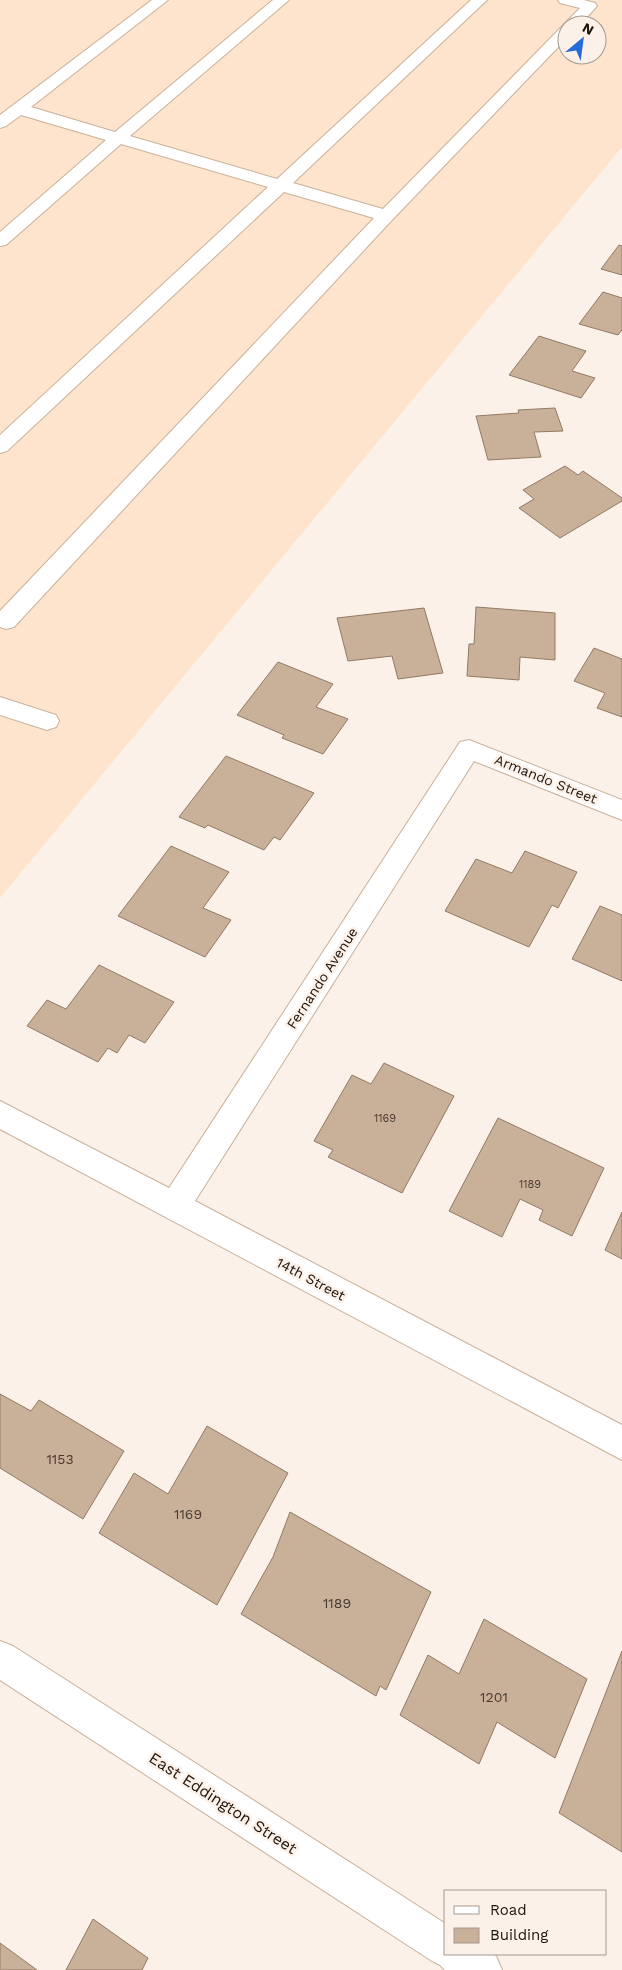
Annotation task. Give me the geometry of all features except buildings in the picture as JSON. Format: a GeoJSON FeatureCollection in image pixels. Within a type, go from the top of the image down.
{"type":"FeatureCollection","features":[{"type":"Feature","properties":{"kind":"street"},"geometry":{"type":"LineString","coordinates":[[0,123],[162,0]]}},
{"type":"Feature","properties":{"kind":"street"},"geometry":{"type":"LineString","coordinates":[[0,241],[118,138],[282,0]]}},
{"type":"Feature","properties":{"kind":"street"},"geometry":{"type":"LineString","coordinates":[[0,446],[480,0]]}},
{"type":"Feature","properties":{"kind":"street"},"geometry":{"type":"LineString","coordinates":[[565,0],[590,6],[581,15]]}},
{"type":"Feature","properties":{"kind":"street"},"geometry":{"type":"LineString","coordinates":[[0,619],[6,621],[386,216],[557,39]]}},
{"type":"Feature","properties":{"kind":"street"},"geometry":{"type":"LineString","coordinates":[[19,109],[386,216]]}},
{"type":"Feature","properties":{"kind":"street"},"geometry":{"type":"LineString","coordinates":[[0,706],[47,720]]}},
{"type":"Feature","properties":{"kind":"street","name":"Armando Street"},"geometry":{"type":"LineString","coordinates":[[469,749],[622,810]]}},
{"type":"Feature","properties":{"kind":"street","name":"Fernando Avenue"},"geometry":{"type":"LineString","coordinates":[[174,1207],[469,749]]}},
{"type":"Feature","properties":{"kind":"street","name":"14th Street"},"geometry":{"type":"LineString","coordinates":[[0,1114],[622,1443]]}},
{"type":"Feature","properties":{"kind":"street","name":"East Eddington Street"},"geometry":{"type":"LineString","coordinates":[[0,1658],[444,1946]]}},
{"type":"Feature","properties":{"kind":"street"},"geometry":{"type":"LineString","coordinates":[[458,1955],[482,1970]]}},
{"type":"Feature","properties":{"kind":"shaded area"},"geometry":{"type":"Polygon","coordinates":[[[0,0],[622,0],[622,147],[0,898],[0,0]]]}}]}
